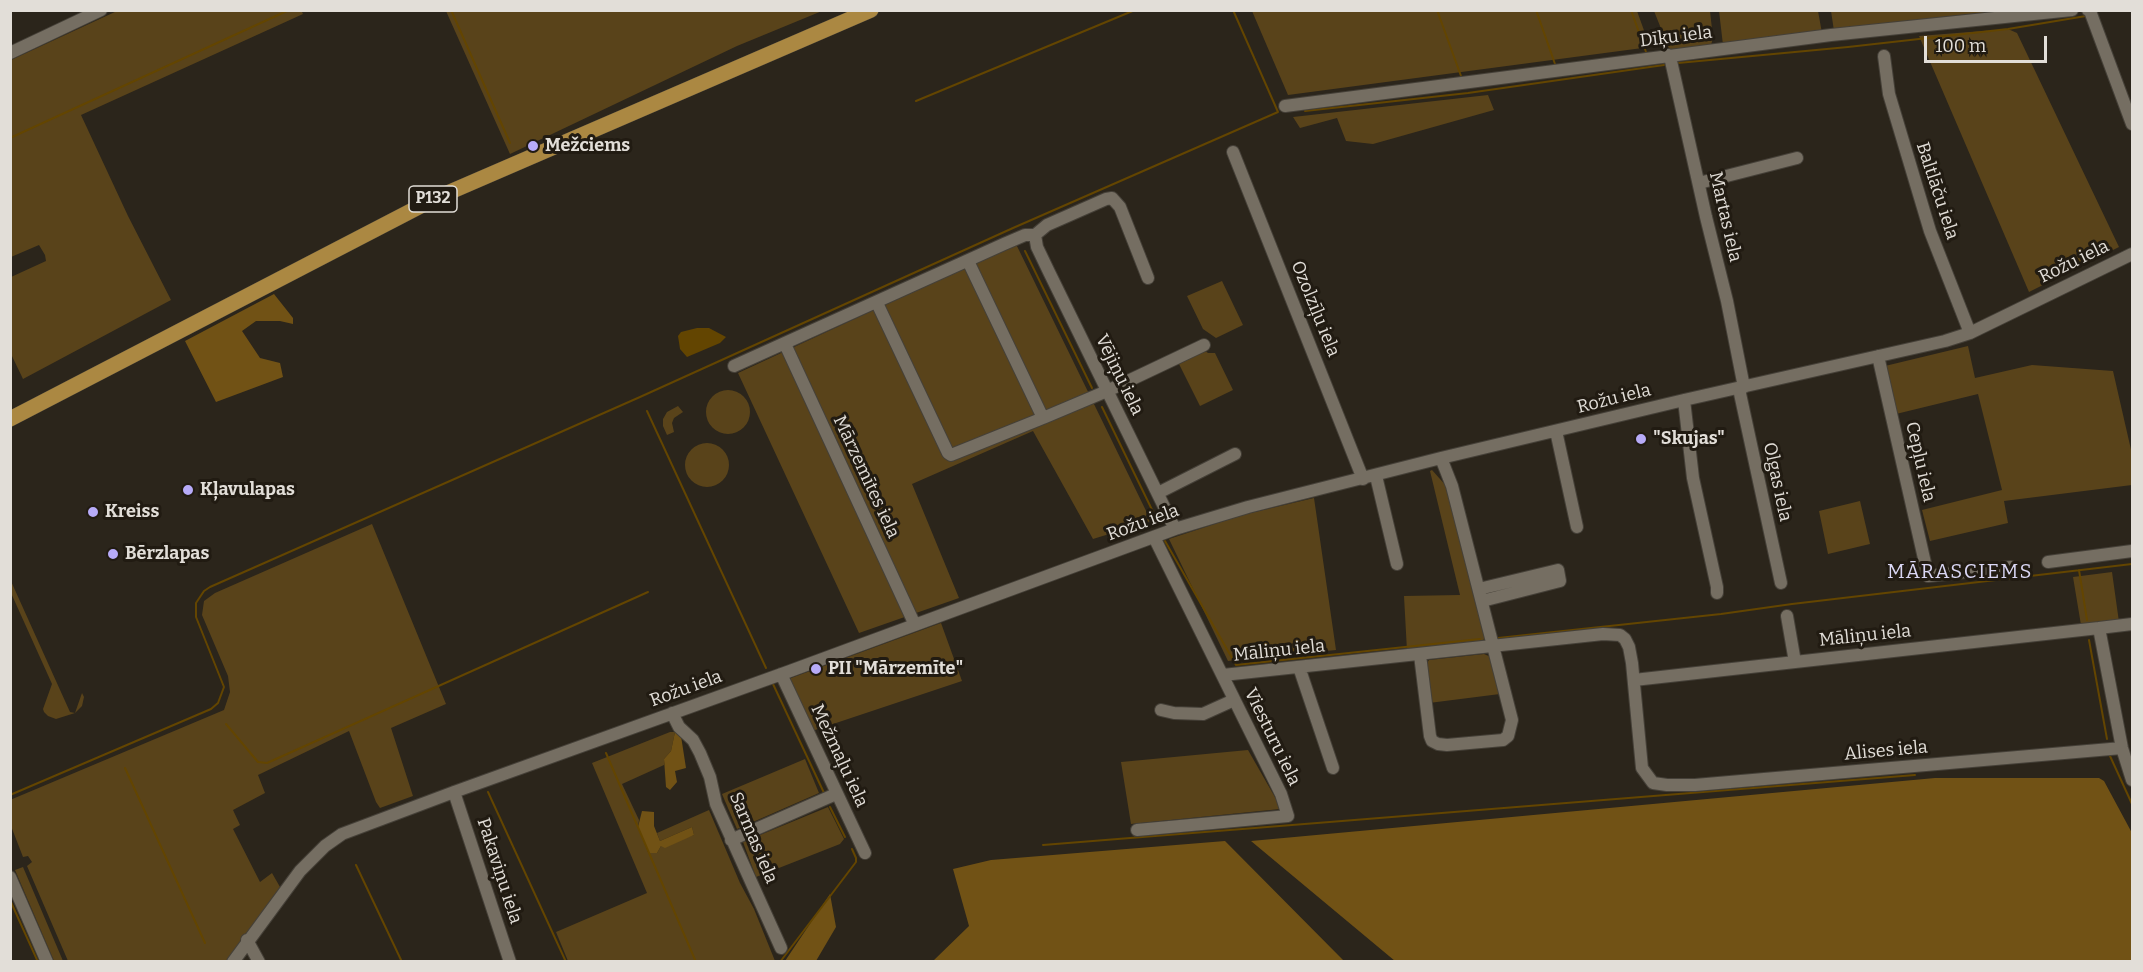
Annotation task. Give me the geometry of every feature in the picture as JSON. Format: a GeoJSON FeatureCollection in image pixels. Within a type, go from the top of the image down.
{"type":"FeatureCollection","features":[{"type":"Feature","properties":{"kind":"main road","name":"P132"},"geometry":{"type":"LineString","coordinates":[[10,419],[436,198],[871,10]]}},
{"type":"Feature","properties":{"kind":"street"},"geometry":{"type":"LineString","coordinates":[[10,52],[101,10]]}},
{"type":"Feature","properties":{"kind":"street","name":"Dīķu iela"},"geometry":{"type":"LineString","coordinates":[[1286,106],[1831,35],[2072,10]]}},
{"type":"Feature","properties":{"kind":"street"},"geometry":{"type":"LineString","coordinates":[[2089,11],[2133,124]]}},
{"type":"Feature","properties":{"kind":"street","name":"Martas iela"},"geometry":{"type":"LineString","coordinates":[[1668,56],[1727,301],[1742,388]]}},
{"type":"Feature","properties":{"kind":"street","name":"Baltlāču iela"},"geometry":{"type":"LineString","coordinates":[[1884,56],[1889,94],[1930,231],[1970,333]]}},
{"type":"Feature","properties":{"kind":"street","name":"Ozolzīļu iela"},"geometry":{"type":"LineString","coordinates":[[1233,152],[1363,479]]}},
{"type":"Feature","properties":{"kind":"street"},"geometry":{"type":"LineString","coordinates":[[1698,183],[1797,158]]}},
{"type":"Feature","properties":{"kind":"street"},"geometry":{"type":"LineString","coordinates":[[735,366],[1025,235],[1035,235],[1047,225],[1106,199],[1112,198],[1120,207],[1148,278]]}},
{"type":"Feature","properties":{"kind":"street","name":"Vējiņu iela"},"geometry":{"type":"LineString","coordinates":[[1035,235],[1037,247],[1175,529]]}},
{"type":"Feature","properties":{"kind":"street","name":"Rožu iela"},"geometry":{"type":"LineString","coordinates":[[233,962],[300,871],[325,846],[342,834],[453,792],[1175,529],[1248,507],[1441,458],[1945,341],[1970,333],[2133,254]]}},
{"type":"Feature","properties":{"kind":"street"},"geometry":{"type":"LineString","coordinates":[[968,261],[1043,418]]}},
{"type":"Feature","properties":{"kind":"street"},"geometry":{"type":"LineString","coordinates":[[877,303],[948,453],[951,455],[1107,392],[1204,345]]}},
{"type":"Feature","properties":{"kind":"street","name":"Mārzemītes iela"},"geometry":{"type":"LineString","coordinates":[[785,344],[915,625]]}},
{"type":"Feature","properties":{"kind":"street","name":"Cepļu iela"},"geometry":{"type":"LineString","coordinates":[[1878,356],[1928,576],[2011,567]]}},
{"type":"Feature","properties":{"kind":"street","name":"Olgas iela"},"geometry":{"type":"LineString","coordinates":[[1742,388],[1781,583]]}},
{"type":"Feature","properties":{"kind":"street"},"geometry":{"type":"LineString","coordinates":[[1684,400],[1693,478],[1718,587],[1717,593]]}},
{"type":"Feature","properties":{"kind":"street"},"geometry":{"type":"LineString","coordinates":[[1557,431],[1577,527]]}},
{"type":"Feature","properties":{"kind":"street"},"geometry":{"type":"LineString","coordinates":[[1158,493],[1235,454]]}},
{"type":"Feature","properties":{"kind":"street"},"geometry":{"type":"LineString","coordinates":[[1420,655],[1432,741],[1447,745],[1503,740],[1509,736],[1512,720],[1450,482],[1441,458]]}},
{"type":"Feature","properties":{"kind":"street"},"geometry":{"type":"LineString","coordinates":[[1425,463],[1450,482]]}},
{"type":"Feature","properties":{"kind":"street"},"geometry":{"type":"LineString","coordinates":[[1376,476],[1397,564]]}},
{"type":"Feature","properties":{"kind":"street","name":"Māliņu iela"},"geometry":{"type":"LineString","coordinates":[[1154,537],[1223,675],[1612,633],[1625,639],[1629,647],[1634,680],[2133,624]]}},
{"type":"Feature","properties":{"kind":"street"},"geometry":{"type":"LineString","coordinates":[[2048,562],[2133,551]]}},
{"type":"Feature","properties":{"kind":"street"},"geometry":{"type":"LineString","coordinates":[[1558,570],[1560,581],[1480,595],[1558,570]]}},
{"type":"Feature","properties":{"kind":"street"},"geometry":{"type":"LineString","coordinates":[[1787,616],[1795,662]]}},
{"type":"Feature","properties":{"kind":"street"},"geometry":{"type":"LineString","coordinates":[[2099,628],[2125,763],[2133,780]]}},
{"type":"Feature","properties":{"kind":"street"},"geometry":{"type":"LineString","coordinates":[[1299,667],[1333,768]]}},
{"type":"Feature","properties":{"kind":"street","name":"Mežmaļu iela"},"geometry":{"type":"LineString","coordinates":[[781,674],[864,853]]}},
{"type":"Feature","properties":{"kind":"street","name":"Viesturu iela"},"geometry":{"type":"LineString","coordinates":[[1137,830],[1288,816],[1281,794],[1223,675]]}},
{"type":"Feature","properties":{"kind":"street","name":"Alises iela"},"geometry":{"type":"LineString","coordinates":[[1634,680],[1642,768],[1653,783],[1695,785],[2122,748]]}},
{"type":"Feature","properties":{"kind":"street"},"geometry":{"type":"LineString","coordinates":[[1161,710],[1203,714],[1234,700]]}},
{"type":"Feature","properties":{"kind":"street","name":"Sarmas iela"},"geometry":{"type":"LineString","coordinates":[[672,713],[700,753],[710,777],[716,804],[780,948]]}},
{"type":"Feature","properties":{"kind":"street","name":"Pakaviņu iela"},"geometry":{"type":"LineString","coordinates":[[453,792],[510,962]]}},
{"type":"Feature","properties":{"kind":"street"},"geometry":{"type":"LineString","coordinates":[[731,840],[836,794]]}},
{"type":"Feature","properties":{"kind":"street"},"geometry":{"type":"LineString","coordinates":[[10,877],[47,962]]}},
{"type":"Feature","properties":{"kind":"street"},"geometry":{"type":"LineString","coordinates":[[247,940],[258,962]]}},
{"type":"Feature","properties":{"kind":"shaded area"},"geometry":{"type":"Polygon","coordinates":[[[301,10],[303,14],[81,115],[128,216],[171,300],[23,379],[11,354],[11,277],[46,261],[39,245],[11,257],[11,60],[117,11],[301,10]]]}},
{"type":"Feature","properties":{"kind":"shaded area"},"geometry":{"type":"Polygon","coordinates":[[[446,11],[822,11],[737,46],[510,154],[446,11]]]}},
{"type":"Feature","properties":{"kind":"shaded area"},"geometry":{"type":"Polygon","coordinates":[[[1252,11],[1637,11],[1650,47],[1288,95],[1252,11]]]}},
{"type":"Feature","properties":{"kind":"shaded area"},"geometry":{"type":"Polygon","coordinates":[[[1654,11],[1710,11],[1713,38],[1711,45],[1670,51],[1654,11]]]}},
{"type":"Feature","properties":{"kind":"shaded area"},"geometry":{"type":"Polygon","coordinates":[[[1719,11],[1818,11],[1822,33],[1723,45],[1719,11]]]}},
{"type":"Feature","properties":{"kind":"shaded area"},"geometry":{"type":"Polygon","coordinates":[[[1831,11],[2015,11],[1834,31],[1831,11]]]}},
{"type":"Feature","properties":{"kind":"shaded area"},"geometry":{"type":"Polygon","coordinates":[[[2008,29],[2017,33],[2119,247],[2029,292],[1919,36],[2008,29]]]}},
{"type":"Feature","properties":{"kind":"shaded area"},"geometry":{"type":"Polygon","coordinates":[[[1488,95],[1494,110],[1373,144],[1346,141],[1337,118],[1300,128],[1293,117],[1488,95]]]}},
{"type":"Feature","properties":{"kind":"shaded area"},"geometry":{"type":"Polygon","coordinates":[[[1016,244],[1151,521],[1093,539],[1033,431],[912,484],[959,598],[859,633],[738,373],[1016,244]]]}},
{"type":"Feature","properties":{"kind":"shaded area"},"geometry":{"type":"Polygon","coordinates":[[[1222,281],[1243,325],[1216,338],[1203,329],[1187,296],[1222,281]]]}},
{"type":"Feature","properties":{"kind":"shaded area"},"geometry":{"type":"Polygon","coordinates":[[[274,294],[293,318],[293,324],[280,321],[256,321],[242,331],[260,358],[280,363],[283,377],[216,402],[185,341],[274,294]]]}},
{"type":"Feature","properties":{"kind":"shaded area"},"geometry":{"type":"Polygon","coordinates":[[[709,328],[726,337],[720,343],[687,357],[680,349],[678,336],[681,332],[709,328]]]}},
{"type":"Feature","properties":{"kind":"shaded area"},"geometry":{"type":"Polygon","coordinates":[[[1968,346],[1975,378],[2032,365],[2113,371],[2132,454],[2132,485],[2004,501],[2008,523],[1930,541],[1922,510],[2002,490],[1978,394],[1896,414],[1885,366],[1968,346]]]}},
{"type":"Feature","properties":{"kind":"shaded area"},"geometry":{"type":"Polygon","coordinates":[[[1204,350],[1208,353],[1215,353],[1233,390],[1200,406],[1178,362],[1204,350]]]}},
{"type":"Feature","properties":{"kind":"shaded area"},"geometry":{"type":"Polygon","coordinates":[[[728,390],[744,396],[750,412],[744,428],[728,434],[712,428],[706,412],[712,396],[728,390]]]}},
{"type":"Feature","properties":{"kind":"shaded area"},"geometry":{"type":"Polygon","coordinates":[[[678,406],[683,412],[674,418],[672,423],[674,432],[667,435],[663,419],[667,412],[678,406]]]}},
{"type":"Feature","properties":{"kind":"shaded area"},"geometry":{"type":"Polygon","coordinates":[[[707,443],[723,449],[729,465],[723,481],[707,487],[691,481],[685,465],[691,449],[707,443]]]}},
{"type":"Feature","properties":{"kind":"shaded area"},"geometry":{"type":"Polygon","coordinates":[[[1432,470],[1448,488],[1485,635],[1483,642],[1407,651],[1404,596],[1460,595],[1430,471],[1432,470]]]}},
{"type":"Feature","properties":{"kind":"shaded area"},"geometry":{"type":"Polygon","coordinates":[[[1314,498],[1336,650],[1228,661],[1169,539],[1242,515],[1314,498]]]}},
{"type":"Feature","properties":{"kind":"shaded area"},"geometry":{"type":"Polygon","coordinates":[[[1860,501],[1870,544],[1828,554],[1819,511],[1860,501]]]}},
{"type":"Feature","properties":{"kind":"shaded area"},"geometry":{"type":"Polygon","coordinates":[[[372,524],[446,704],[391,728],[413,796],[380,808],[349,731],[258,775],[265,793],[233,810],[240,825],[233,829],[260,882],[272,873],[280,887],[227,961],[68,961],[27,866],[32,862],[28,856],[23,857],[11,826],[10,800],[224,710],[230,692],[228,676],[202,615],[204,601],[215,593],[372,524]]]}},
{"type":"Feature","properties":{"kind":"shaded area"},"geometry":{"type":"Polygon","coordinates":[[[2112,572],[2119,622],[2081,625],[2073,577],[2112,572]]]}},
{"type":"Feature","properties":{"kind":"shaded area"},"geometry":{"type":"Polygon","coordinates":[[[10,579],[70,712],[75,713],[56,719],[44,712],[52,684],[11,593],[10,579]]]}},
{"type":"Feature","properties":{"kind":"shaded area"},"geometry":{"type":"Polygon","coordinates":[[[941,623],[962,681],[812,731],[790,686],[791,678],[941,623]]]}},
{"type":"Feature","properties":{"kind":"shaded area"},"geometry":{"type":"Polygon","coordinates":[[[1484,654],[1491,657],[1500,694],[1429,703],[1425,666],[1429,660],[1484,654]]]}},
{"type":"Feature","properties":{"kind":"shaded area"},"geometry":{"type":"Polygon","coordinates":[[[82,693],[84,697],[82,706],[75,713],[82,693]]]}},
{"type":"Feature","properties":{"kind":"shaded area"},"geometry":{"type":"Polygon","coordinates":[[[675,732],[671,751],[664,759],[664,765],[622,784],[639,820],[638,827],[648,852],[657,853],[661,846],[694,835],[692,827],[660,841],[657,833],[709,810],[775,961],[568,961],[556,932],[647,893],[592,763],[675,732]]]}},
{"type":"Feature","properties":{"kind":"shaded area"},"geometry":{"type":"Polygon","coordinates":[[[675,732],[681,736],[686,768],[675,771],[677,782],[670,790],[666,787],[664,759],[671,751],[675,732]]]}},
{"type":"Feature","properties":{"kind":"shaded area"},"geometry":{"type":"Polygon","coordinates":[[[1248,750],[1280,809],[1131,824],[1121,762],[1248,750]]]}},
{"type":"Feature","properties":{"kind":"shaded area"},"geometry":{"type":"Polygon","coordinates":[[[805,759],[819,793],[737,829],[722,794],[805,759]]]}},
{"type":"Feature","properties":{"kind":"shaded area"},"geometry":{"type":"Polygon","coordinates":[[[1935,778],[2099,778],[2104,781],[2132,833],[2132,961],[1395,961],[1251,841],[1935,778]]]}},
{"type":"Feature","properties":{"kind":"shaded area"},"geometry":{"type":"Polygon","coordinates":[[[828,807],[844,839],[840,844],[756,877],[743,842],[828,807]]]}},
{"type":"Feature","properties":{"kind":"shaded area"},"geometry":{"type":"Polygon","coordinates":[[[642,811],[654,812],[654,826],[660,841],[692,827],[694,835],[665,848],[661,846],[657,853],[649,853],[638,827],[642,811]]]}},
{"type":"Feature","properties":{"kind":"shaded area"},"geometry":{"type":"Polygon","coordinates":[[[1225,841],[1344,961],[933,961],[969,926],[953,869],[991,860],[1225,841]]]}},
{"type":"Feature","properties":{"kind":"shaded area"},"geometry":{"type":"Polygon","coordinates":[[[23,867],[63,961],[54,961],[15,870],[23,867]]]}},
{"type":"Feature","properties":{"kind":"shaded area"},"geometry":{"type":"Polygon","coordinates":[[[830,894],[836,927],[816,961],[785,961],[830,894]]]}},
{"type":"Feature","properties":{"kind":"waterway"},"geometry":{"type":"LineString","coordinates":[[10,138],[289,10]]}},
{"type":"Feature","properties":{"kind":"waterway"},"geometry":{"type":"LineString","coordinates":[[451,10],[510,143]]}},
{"type":"Feature","properties":{"kind":"waterway"},"geometry":{"type":"LineString","coordinates":[[916,101],[1135,10]]}},
{"type":"Feature","properties":{"kind":"waterway"},"geometry":{"type":"LineString","coordinates":[[10,795],[211,709],[218,703],[224,687],[196,617],[196,603],[204,591],[210,587],[1278,112],[1233,10]]}},
{"type":"Feature","properties":{"kind":"waterway"},"geometry":{"type":"LineString","coordinates":[[1437,10],[1461,76]]}},
{"type":"Feature","properties":{"kind":"waterway"},"geometry":{"type":"LineString","coordinates":[[1536,10],[1555,64]]}},
{"type":"Feature","properties":{"kind":"waterway"},"geometry":{"type":"LineString","coordinates":[[1631,10],[1646,52]]}},
{"type":"Feature","properties":{"kind":"waterway"},"geometry":{"type":"LineString","coordinates":[[1678,63],[2008,29],[2086,16]]}},
{"type":"Feature","properties":{"kind":"waterway"},"geometry":{"type":"LineString","coordinates":[[1305,111],[1468,93],[1664,65]]}},
{"type":"Feature","properties":{"kind":"waterway"},"geometry":{"type":"LineString","coordinates":[[1025,251],[1092,388]]}},
{"type":"Feature","properties":{"kind":"waterway"},"geometry":{"type":"LineString","coordinates":[[1102,407],[1157,520]]}},
{"type":"Feature","properties":{"kind":"waterway"},"geometry":{"type":"LineString","coordinates":[[647,411],[766,668]]}},
{"type":"Feature","properties":{"kind":"waterway"},"geometry":{"type":"LineString","coordinates":[[1165,541],[1236,665],[1480,639]]}},
{"type":"Feature","properties":{"kind":"waterway"},"geometry":{"type":"LineString","coordinates":[[1498,638],[1721,614],[2132,564]]}},
{"type":"Feature","properties":{"kind":"waterway"},"geometry":{"type":"LineString","coordinates":[[2079,570],[2087,620]]}},
{"type":"Feature","properties":{"kind":"waterway"},"geometry":{"type":"LineString","coordinates":[[226,724],[258,762],[267,763],[648,592]]}},
{"type":"Feature","properties":{"kind":"waterway"},"geometry":{"type":"LineString","coordinates":[[2089,640],[2107,739]]}},
{"type":"Feature","properties":{"kind":"waterway"},"geometry":{"type":"LineString","coordinates":[[773,684],[825,795]]}},
{"type":"Feature","properties":{"kind":"waterway"},"geometry":{"type":"LineString","coordinates":[[606,753],[696,962]]}},
{"type":"Feature","properties":{"kind":"waterway"},"geometry":{"type":"LineString","coordinates":[[2110,756],[2132,804]]}},
{"type":"Feature","properties":{"kind":"waterway"},"geometry":{"type":"LineString","coordinates":[[125,768],[205,943]]}},
{"type":"Feature","properties":{"kind":"waterway"},"geometry":{"type":"LineString","coordinates":[[1043,845],[1915,775]]}},
{"type":"Feature","properties":{"kind":"waterway"},"geometry":{"type":"LineString","coordinates":[[488,792],[566,962]]}},
{"type":"Feature","properties":{"kind":"waterway"},"geometry":{"type":"LineString","coordinates":[[830,807],[845,837]]}},
{"type":"Feature","properties":{"kind":"waterway"},"geometry":{"type":"LineString","coordinates":[[780,962],[856,862],[852,849]]}},
{"type":"Feature","properties":{"kind":"waterway"},"geometry":{"type":"LineString","coordinates":[[356,865],[402,962]]}},
{"type":"Feature","properties":{"kind":"waterway"},"geometry":{"type":"LineString","coordinates":[[10,900],[38,962]]}},
{"type":"Feature","properties":{"kind":"place","name":"Mežciems"},"geometry":{"type":"Point","coordinates":[533,146]}},
{"type":"Feature","properties":{"kind":"place","name":"\"Skujas\""},"geometry":{"type":"Point","coordinates":[1641,439]}},
{"type":"Feature","properties":{"kind":"place","name":"Kļavulapas"},"geometry":{"type":"Point","coordinates":[188,490]}},
{"type":"Feature","properties":{"kind":"place","name":"Kreiss"},"geometry":{"type":"Point","coordinates":[93,512]}},
{"type":"Feature","properties":{"kind":"place","name":"Bērzlapas"},"geometry":{"type":"Point","coordinates":[113,554]}},
{"type":"Feature","properties":{"kind":"place","name":"PII \"Mārzemīte\""},"geometry":{"type":"Point","coordinates":[816,669]}},
{"type":"Feature","properties":{"kind":"district","name":"MĀRASCIEMS"},"geometry":{"type":"Point","coordinates":[1960,572]}}]}
